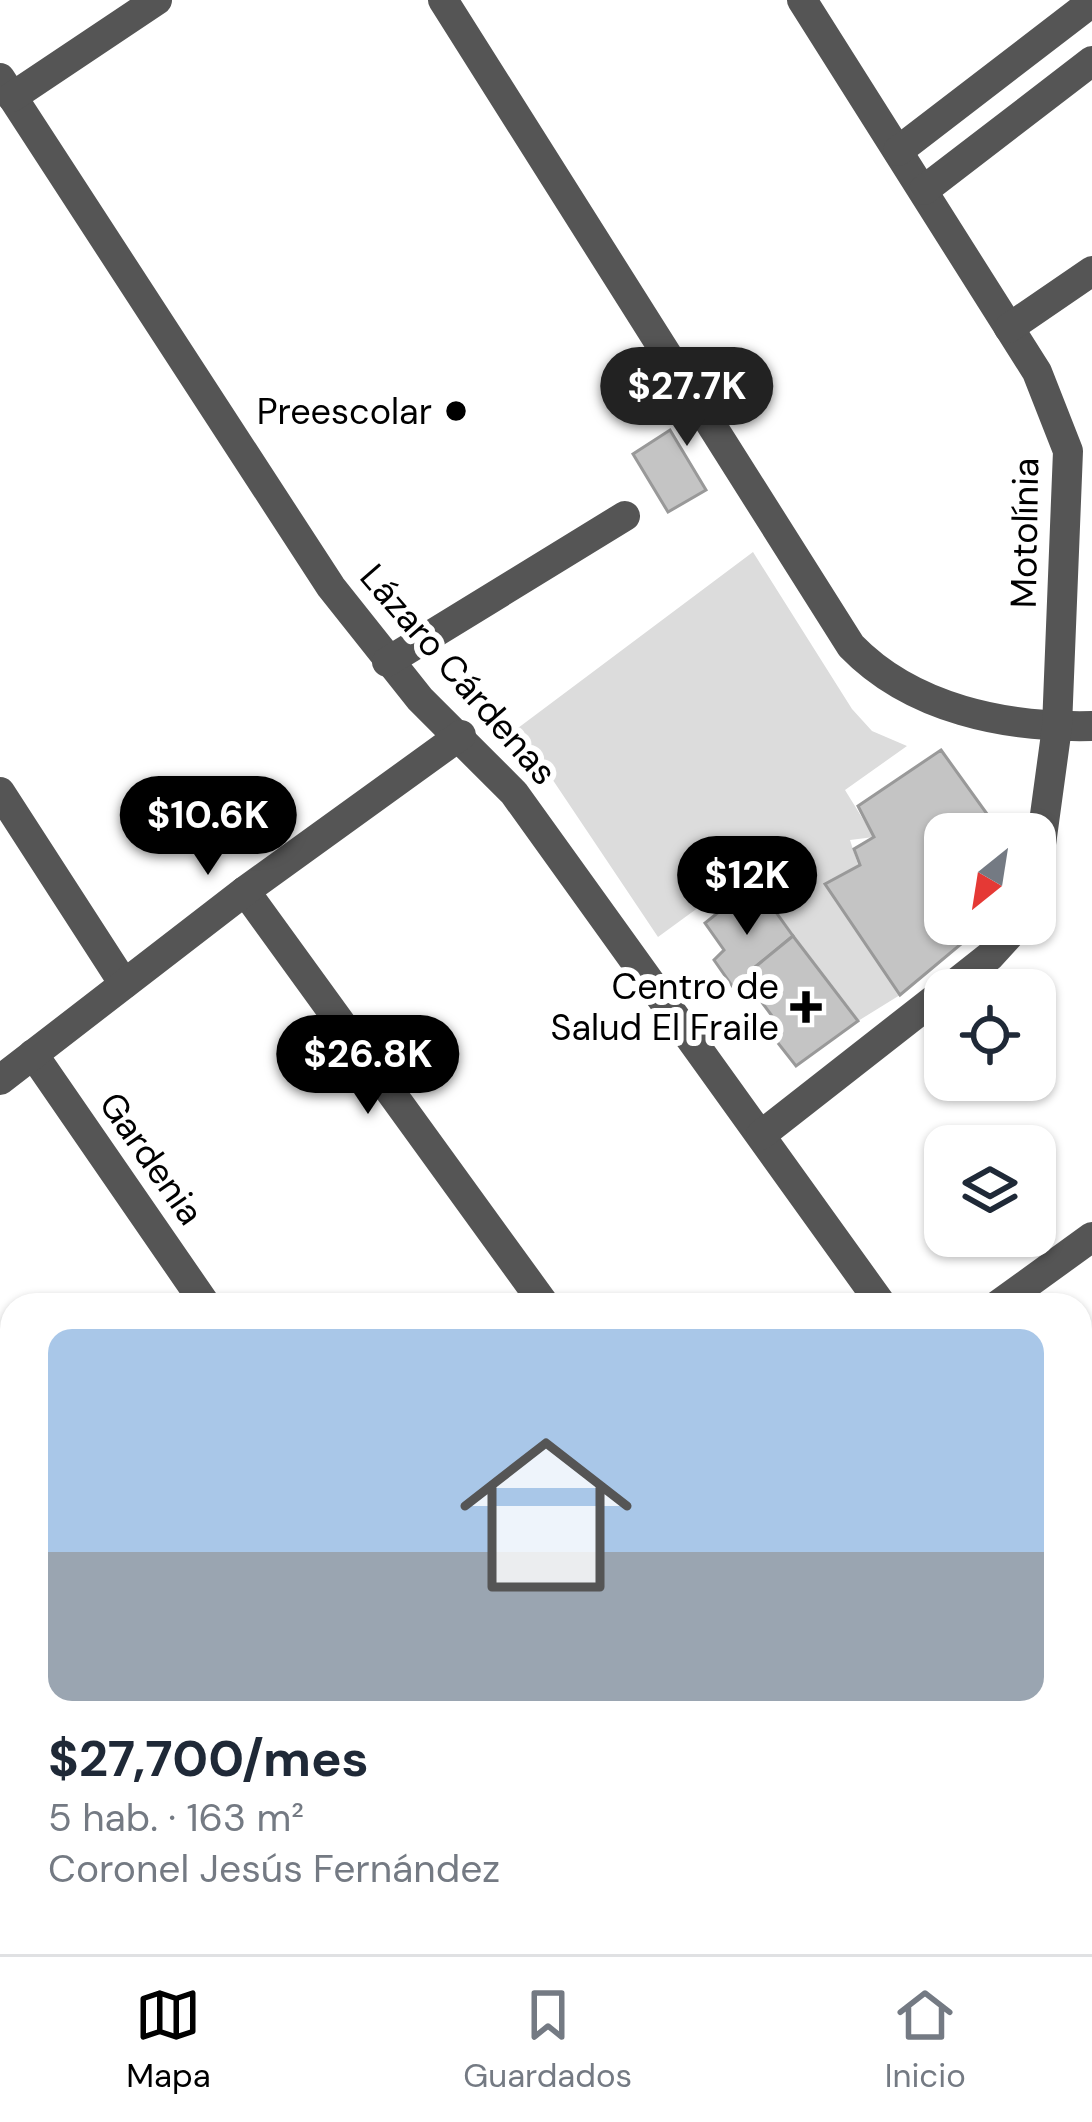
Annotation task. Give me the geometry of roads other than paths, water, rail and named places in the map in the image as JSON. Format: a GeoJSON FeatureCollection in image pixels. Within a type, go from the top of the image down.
{"type":"FeatureCollection","features":[{"type":"Feature","properties":{"kind":"street"},"geometry":{"type":"LineString","coordinates":[[6,88],[157,0]]}},
{"type":"Feature","properties":{"kind":"street"},"geometry":{"type":"LineString","coordinates":[[443,0],[851,646],[878,674],[911,694],[1058,727],[1092,726]]}},
{"type":"Feature","properties":{"kind":"street","name":"Motolínia"},"geometry":{"type":"LineString","coordinates":[[802,0],[1057,410],[1068,451],[1058,727],[1046,813]]}},
{"type":"Feature","properties":{"kind":"street"},"geometry":{"type":"LineString","coordinates":[[898,151],[1092,2]]}},
{"type":"Feature","properties":{"kind":"street"},"geometry":{"type":"LineString","coordinates":[[924,190],[1092,61]]}},
{"type":"Feature","properties":{"kind":"street","name":"Lázaro Cárdenas"},"geometry":{"type":"LineString","coordinates":[[6,88],[331,587],[387,662],[514,794],[873,1293]]}},
{"type":"Feature","properties":{"kind":"street"},"geometry":{"type":"LineString","coordinates":[[1009,328],[1092,271]]}},
{"type":"Feature","properties":{"kind":"street"},"geometry":{"type":"LineString","coordinates":[[387,662],[626,516]]}},
{"type":"Feature","properties":{"kind":"street"},"geometry":{"type":"LineString","coordinates":[[0,1080],[244,891],[461,735]]}},
{"type":"Feature","properties":{"kind":"street"},"geometry":{"type":"LineString","coordinates":[[0,792],[124,984]]}},
{"type":"Feature","properties":{"kind":"street"},"geometry":{"type":"LineString","coordinates":[[244,891],[536,1293]]}},
{"type":"Feature","properties":{"kind":"street"},"geometry":{"type":"LineString","coordinates":[[974,969],[1000,945]]}},
{"type":"Feature","properties":{"kind":"street"},"geometry":{"type":"LineString","coordinates":[[761,1135],[924,1008]]}},
{"type":"Feature","properties":{"kind":"street","name":"Gardenia"},"geometry":{"type":"LineString","coordinates":[[33,1054],[198,1293]]}},
{"type":"Feature","properties":{"kind":"street"},"geometry":{"type":"LineString","coordinates":[[1015,1293],[1092,1238]]}},
{"type":"Feature","properties":{"kind":"place","name":"Preescolar"},"geometry":{"type":"Point","coordinates":[456,411]}},
{"type":"Feature","properties":{"kind":"place","name":"Centro de Salud El Fraile"},"geometry":{"type":"Point","coordinates":[806,1007]}}]}
